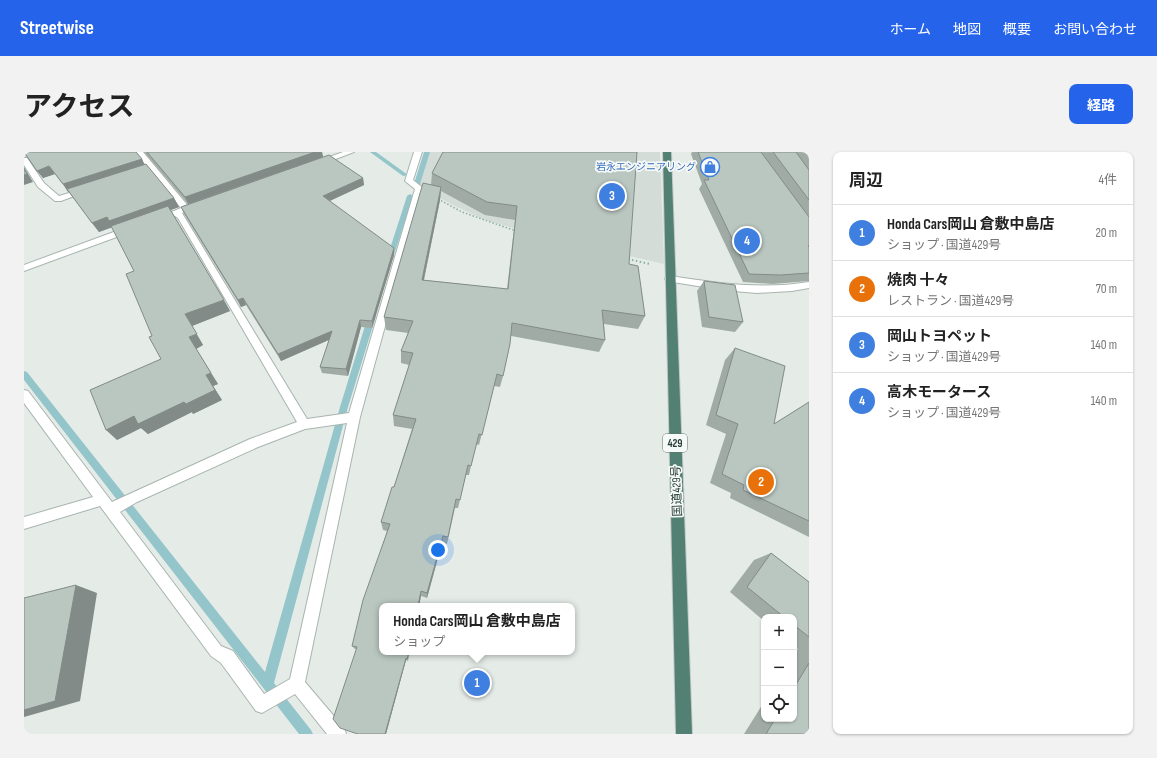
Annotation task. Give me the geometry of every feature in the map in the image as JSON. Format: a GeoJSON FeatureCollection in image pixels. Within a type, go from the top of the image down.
{"type":"FeatureCollection","features":[{"type":"Feature","properties":{"kind":"highway","name":"国道429号"},"geometry":{"type":"LineString","coordinates":[[667,152],[684,734]]}},
{"type":"Feature","properties":{"kind":"street"},"geometry":{"type":"LineString","coordinates":[[139,152],[148,169],[186,209]]}},
{"type":"Feature","properties":{"kind":"street"},"geometry":{"type":"LineString","coordinates":[[312,165],[350,152]]}},
{"type":"Feature","properties":{"kind":"street"},"geometry":{"type":"LineString","coordinates":[[24,394],[110,505],[216,651],[228,657],[262,705],[291,688],[346,418],[419,188],[409,181],[418,152]]}},
{"type":"Feature","properties":{"kind":"street"},"geometry":{"type":"LineString","coordinates":[[24,160],[41,185],[58,199],[94,187]]}},
{"type":"Feature","properties":{"kind":"street"},"geometry":{"type":"LineString","coordinates":[[154,220],[208,201]]}},
{"type":"Feature","properties":{"kind":"street"},"geometry":{"type":"LineString","coordinates":[[176,212],[181,217],[304,424]]}},
{"type":"Feature","properties":{"kind":"street"},"geometry":{"type":"LineString","coordinates":[[24,268],[140,226]]}},
{"type":"Feature","properties":{"kind":"street"},"geometry":{"type":"LineString","coordinates":[[670,274],[747,290],[809,285]]}},
{"type":"Feature","properties":{"kind":"street"},"geometry":{"type":"LineString","coordinates":[[24,523],[110,505],[132,498],[254,444],[304,424],[346,418]]}},
{"type":"Feature","properties":{"kind":"street"},"geometry":{"type":"LineString","coordinates":[[291,688],[338,734]]}},
{"type":"Feature","properties":{"kind":"path"},"geometry":{"type":"LineString","coordinates":[[419,188],[462,212],[520,232]]}},
{"type":"Feature","properties":{"kind":"path"},"geometry":{"type":"LineString","coordinates":[[627,259],[670,274]]}},
{"type":"Feature","properties":{"kind":"shaded area"},"geometry":{"type":"Polygon","coordinates":[[[428,152],[660,152],[664,264],[525,232],[483,219],[455,206],[434,195],[419,184],[428,152]]]}},
{"type":"Feature","properties":{"kind":"building"},"geometry":{"type":"Polygon","coordinates":[[[24,152],[136,152],[142,159],[63,184],[49,166],[37,171],[24,152]]]}},
{"type":"Feature","properties":{"kind":"building"},"geometry":{"type":"Polygon","coordinates":[[[147,152],[315,152],[185,197],[147,152]]]}},
{"type":"Feature","properties":{"kind":"building"},"geometry":{"type":"Polygon","coordinates":[[[443,152],[637,152],[629,264],[638,266],[645,316],[602,310],[605,340],[512,323],[510,344],[503,376],[497,374],[482,435],[479,434],[471,466],[468,465],[460,500],[456,499],[448,537],[443,536],[427,593],[421,591],[419,603],[379,603],[379,655],[408,655],[407,659],[406,658],[385,734],[358,734],[340,728],[333,719],[357,647],[352,646],[363,600],[390,524],[381,522],[416,419],[393,415],[413,353],[401,351],[413,321],[384,317],[423,183],[441,187],[422,280],[508,289],[517,206],[487,202],[432,173],[443,152]]]}},
{"type":"Feature","properties":{"kind":"building"},"geometry":{"type":"Polygon","coordinates":[[[698,152],[761,152],[809,217],[809,273],[780,275],[749,274],[704,180],[709,180],[698,152]]]}},
{"type":"Feature","properties":{"kind":"building"},"geometry":{"type":"Polygon","coordinates":[[[773,152],[796,152],[809,170],[809,200],[773,152]]]}},
{"type":"Feature","properties":{"kind":"building"},"geometry":{"type":"Polygon","coordinates":[[[329,155],[363,178],[323,196],[394,248],[372,321],[360,320],[346,369],[320,367],[332,331],[278,354],[243,298],[238,300],[181,207],[329,155]]]}},
{"type":"Feature","properties":{"kind":"building"},"geometry":{"type":"Polygon","coordinates":[[[146,164],[174,198],[109,221],[107,217],[92,223],[67,189],[146,164]]]}},
{"type":"Feature","properties":{"kind":"building"},"geometry":{"type":"Polygon","coordinates":[[[168,206],[224,300],[185,314],[197,334],[189,337],[211,373],[206,375],[215,390],[186,404],[184,402],[138,424],[134,416],[106,430],[90,390],[161,359],[149,337],[152,336],[126,274],[134,271],[111,226],[168,206]]]}},
{"type":"Feature","properties":{"kind":"building"},"geometry":{"type":"Polygon","coordinates":[[[704,281],[735,285],[743,322],[709,317],[704,281]]]}},
{"type":"Feature","properties":{"kind":"building"},"geometry":{"type":"Polygon","coordinates":[[[735,348],[785,366],[774,424],[809,402],[809,521],[743,490],[744,485],[722,474],[738,424],[716,415],[735,348]]]}},
{"type":"Feature","properties":{"kind":"building"},"geometry":{"type":"Polygon","coordinates":[[[771,553],[809,582],[809,637],[797,627],[797,614],[780,614],[747,587],[771,553]]]}},
{"type":"Feature","properties":{"kind":"building"},"geometry":{"type":"Polygon","coordinates":[[[76,585],[55,701],[24,710],[24,598],[76,585]]]}},
{"type":"Feature","properties":{"kind":"building"},"geometry":{"type":"Polygon","coordinates":[[[809,663],[809,734],[766,734],[773,722],[797,722],[797,683],[809,663]]]}},
{"type":"Feature","properties":{"kind":"waterway"},"geometry":{"type":"LineString","coordinates":[[373,152],[405,175]]}},
{"type":"Feature","properties":{"kind":"waterway"},"geometry":{"type":"LineString","coordinates":[[417,184],[427,152]]}},
{"type":"Feature","properties":{"kind":"waterway"},"geometry":{"type":"LineString","coordinates":[[390,258],[410,196]]}},
{"type":"Feature","properties":{"kind":"waterway"},"geometry":{"type":"LineString","coordinates":[[268,684],[344,407],[372,316]]}},
{"type":"Feature","properties":{"kind":"waterway"},"geometry":{"type":"LineString","coordinates":[[24,374],[307,734]]}},
{"type":"Feature","properties":{"kind":"place","name":"岩永エンジニアリング"},"geometry":{"type":"Point","coordinates":[710,167]}},
{"type":"Feature","properties":{"kind":"place","name":"岡山トヨペット"},"geometry":{"type":"Point","coordinates":[612,196]}},
{"type":"Feature","properties":{"kind":"place","name":"高木モータース"},"geometry":{"type":"Point","coordinates":[747,241]}},
{"type":"Feature","properties":{"kind":"place","name":"焼肉 十々"},"geometry":{"type":"Point","coordinates":[761,482]}},
{"type":"Feature","properties":{"kind":"place","name":"Honda Cars岡山 倉敷中島店"},"geometry":{"type":"Point","coordinates":[477,683]}}]}
